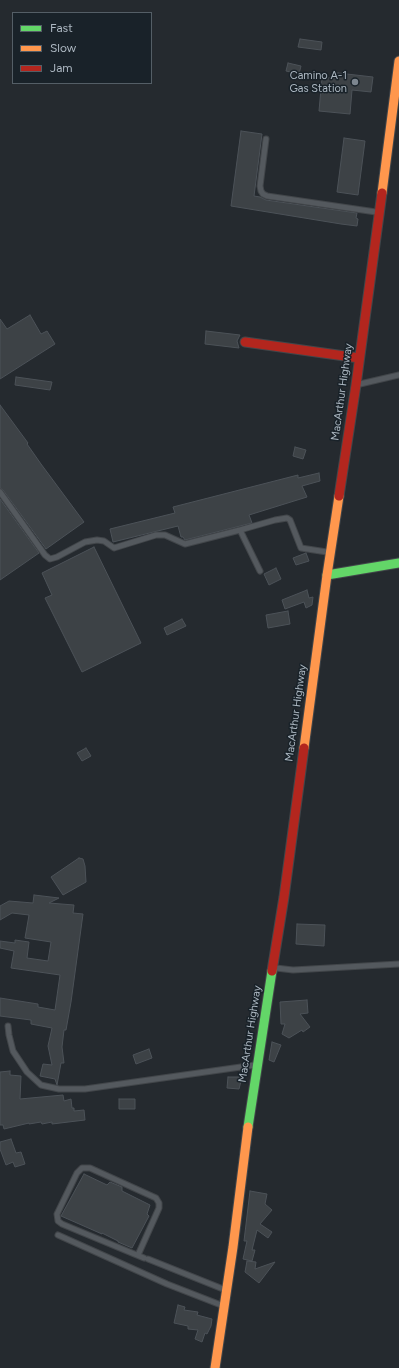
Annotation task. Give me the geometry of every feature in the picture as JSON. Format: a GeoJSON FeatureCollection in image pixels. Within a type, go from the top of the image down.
{"type":"FeatureCollection","features":[{"type":"Feature","properties":{"kind":"main road","name":"MacArthur Highway"},"geometry":{"type":"LineString","coordinates":[[215,1368],[233,1247],[247,1132],[273,968],[330,552],[356,385],[399,61]]}},
{"type":"Feature","properties":{"kind":"main road"},"geometry":{"type":"LineString","coordinates":[[245,342],[359,358]]}},
{"type":"Feature","properties":{"kind":"main road"},"geometry":{"type":"LineString","coordinates":[[327,575],[399,563]]}},
{"type":"Feature","properties":{"kind":"lane"},"geometry":{"type":"LineString","coordinates":[[266,139],[260,186],[263,194],[267,196],[379,212]]}},
{"type":"Feature","properties":{"kind":"lane"},"geometry":{"type":"LineString","coordinates":[[356,385],[399,375]]}},
{"type":"Feature","properties":{"kind":"lane"},"geometry":{"type":"LineString","coordinates":[[0,492],[45,555],[50,558],[57,557],[85,542],[97,540],[114,548],[156,535],[165,535],[185,544],[287,518],[290,520],[301,548],[330,552]]}},
{"type":"Feature","properties":{"kind":"lane"},"geometry":{"type":"LineString","coordinates":[[240,530],[260,571]]}},
{"type":"Feature","properties":{"kind":"lane"},"geometry":{"type":"LineString","coordinates":[[273,968],[293,970],[399,964]]}},
{"type":"Feature","properties":{"kind":"lane"},"geometry":{"type":"LineString","coordinates":[[8,1026],[13,1051],[27,1072],[41,1085],[59,1089],[85,1089],[258,1064]]}},
{"type":"Feature","properties":{"kind":"lane"},"geometry":{"type":"LineString","coordinates":[[138,1256],[159,1208],[159,1203],[156,1198],[90,1168],[82,1168],[77,1173],[57,1214],[58,1221],[138,1256],[226,1290]]}},
{"type":"Feature","properties":{"kind":"lane"},"geometry":{"type":"LineString","coordinates":[[58,1235],[167,1284],[224,1306]]}},
{"type":"Feature","properties":{"kind":"building"},"geometry":{"type":"Polygon","coordinates":[[[300,39],[322,42],[321,50],[298,47],[300,39]]]}},
{"type":"Feature","properties":{"kind":"building"},"geometry":{"type":"Polygon","coordinates":[[[288,63],[301,66],[299,74],[286,71],[288,63]]]}},
{"type":"Feature","properties":{"kind":"building"},"geometry":{"type":"Polygon","coordinates":[[[338,73],[373,77],[371,92],[352,90],[350,114],[319,111],[322,77],[338,79],[338,73]]]}},
{"type":"Feature","properties":{"kind":"building"},"geometry":{"type":"Polygon","coordinates":[[[241,131],[262,134],[254,196],[266,200],[357,213],[357,226],[231,206],[241,131]]]}},
{"type":"Feature","properties":{"kind":"building"},"geometry":{"type":"Polygon","coordinates":[[[344,138],[365,141],[358,195],[337,192],[344,138]]]}},
{"type":"Feature","properties":{"kind":"building"},"geometry":{"type":"Polygon","coordinates":[[[30,315],[41,334],[47,331],[55,344],[0,379],[0,319],[7,329],[30,315]]]}},
{"type":"Feature","properties":{"kind":"building"},"geometry":{"type":"Polygon","coordinates":[[[206,331],[240,335],[237,341],[239,348],[205,344],[206,331]]]}},
{"type":"Feature","properties":{"kind":"building"},"geometry":{"type":"Polygon","coordinates":[[[16,377],[52,382],[50,390],[15,385],[16,377]]]}},
{"type":"Feature","properties":{"kind":"building"},"geometry":{"type":"Polygon","coordinates":[[[0,405],[84,522],[46,549],[0,488],[0,405]]]}},
{"type":"Feature","properties":{"kind":"building"},"geometry":{"type":"Polygon","coordinates":[[[295,447],[306,450],[303,459],[293,456],[295,447]]]}},
{"type":"Feature","properties":{"kind":"building"},"geometry":{"type":"Polygon","coordinates":[[[319,473],[320,481],[302,486],[307,497],[249,515],[252,523],[185,540],[181,537],[178,526],[113,542],[110,529],[175,513],[173,507],[298,475],[298,478],[319,473]]]}},
{"type":"Feature","properties":{"kind":"building"},"geometry":{"type":"Polygon","coordinates":[[[0,499],[39,553],[0,580],[0,499]]]}},
{"type":"Feature","properties":{"kind":"building"},"geometry":{"type":"Polygon","coordinates":[[[94,547],[141,643],[82,672],[45,598],[52,595],[42,573],[94,547]]]}},
{"type":"Feature","properties":{"kind":"building"},"geometry":{"type":"Polygon","coordinates":[[[306,553],[309,561],[296,565],[293,558],[306,553]]]}},
{"type":"Feature","properties":{"kind":"building"},"geometry":{"type":"Polygon","coordinates":[[[276,568],[281,579],[269,585],[264,574],[276,568]]]}},
{"type":"Feature","properties":{"kind":"building"},"geometry":{"type":"Polygon","coordinates":[[[307,590],[309,598],[313,597],[312,605],[306,608],[304,602],[285,609],[282,600],[307,590]]]}},
{"type":"Feature","properties":{"kind":"building"},"geometry":{"type":"Polygon","coordinates":[[[288,611],[290,624],[268,628],[266,615],[288,611]]]}},
{"type":"Feature","properties":{"kind":"building"},"geometry":{"type":"Polygon","coordinates":[[[182,619],[186,626],[167,635],[164,628],[182,619]]]}},
{"type":"Feature","properties":{"kind":"building"},"geometry":{"type":"Polygon","coordinates":[[[86,748],[91,756],[82,761],[77,753],[86,748]]]}},
{"type":"Feature","properties":{"kind":"building"},"geometry":{"type":"Polygon","coordinates":[[[79,858],[83,859],[86,882],[63,895],[51,877],[79,858]]]}},
{"type":"Feature","properties":{"kind":"building"},"geometry":{"type":"Polygon","coordinates":[[[34,895],[59,898],[49,903],[74,905],[73,913],[83,914],[71,1002],[66,1030],[64,1030],[62,1047],[64,1063],[61,1063],[57,1085],[55,1079],[40,1076],[43,1064],[52,1065],[48,1046],[52,1028],[31,1024],[31,1020],[0,1016],[0,998],[38,1004],[38,1007],[55,1010],[60,975],[11,968],[14,951],[0,948],[0,941],[15,943],[15,940],[29,942],[27,958],[48,961],[51,942],[25,938],[29,915],[12,913],[0,920],[0,906],[9,901],[33,903],[34,895]]]}},
{"type":"Feature","properties":{"kind":"building"},"geometry":{"type":"Polygon","coordinates":[[[297,924],[325,925],[324,946],[296,944],[297,924]]]}},
{"type":"Feature","properties":{"kind":"building"},"geometry":{"type":"Polygon","coordinates":[[[307,1000],[308,1013],[300,1014],[310,1027],[289,1038],[282,1034],[285,1024],[281,1024],[280,1002],[307,1000]]]}},
{"type":"Feature","properties":{"kind":"building"},"geometry":{"type":"Polygon","coordinates":[[[272,1042],[281,1045],[274,1062],[269,1060],[272,1042]]]}},
{"type":"Feature","properties":{"kind":"building"},"geometry":{"type":"Polygon","coordinates":[[[149,1049],[152,1058],[136,1064],[133,1055],[149,1049]]]}},
{"type":"Feature","properties":{"kind":"building"},"geometry":{"type":"Polygon","coordinates":[[[10,1071],[10,1075],[21,1076],[20,1099],[63,1095],[64,1101],[71,1099],[72,1108],[74,1108],[74,1111],[84,1110],[85,1120],[52,1124],[52,1122],[42,1124],[41,1122],[29,1123],[4,1129],[3,1125],[0,1125],[0,1072],[10,1071]]]}},
{"type":"Feature","properties":{"kind":"building"},"geometry":{"type":"Polygon","coordinates":[[[228,1077],[242,1077],[239,1089],[227,1088],[228,1077]]]}},
{"type":"Feature","properties":{"kind":"building"},"geometry":{"type":"Polygon","coordinates":[[[119,1099],[135,1099],[135,1109],[119,1109],[119,1099]]]}},
{"type":"Feature","properties":{"kind":"building"},"geometry":{"type":"Polygon","coordinates":[[[11,1139],[16,1153],[21,1152],[25,1164],[15,1167],[13,1162],[6,1165],[0,1149],[0,1142],[11,1139]]]}},
{"type":"Feature","properties":{"kind":"building"},"geometry":{"type":"Polygon","coordinates":[[[84,1174],[107,1185],[110,1182],[122,1187],[122,1191],[150,1205],[147,1214],[149,1216],[132,1248],[102,1233],[61,1216],[84,1174]]]}},
{"type":"Feature","properties":{"kind":"building"},"geometry":{"type":"Polygon","coordinates":[[[250,1191],[267,1194],[265,1204],[272,1210],[260,1224],[272,1232],[268,1238],[257,1230],[252,1250],[255,1250],[252,1261],[243,1259],[247,1241],[244,1241],[250,1191]]]}},
{"type":"Feature","properties":{"kind":"building"},"geometry":{"type":"Polygon","coordinates":[[[247,1261],[256,1262],[255,1269],[275,1262],[259,1283],[245,1272],[247,1261]]]}},
{"type":"Feature","properties":{"kind":"building"},"geometry":{"type":"Polygon","coordinates":[[[178,1305],[185,1307],[184,1310],[198,1312],[197,1315],[212,1319],[211,1326],[207,1334],[205,1333],[202,1342],[195,1339],[198,1330],[188,1329],[188,1326],[174,1323],[178,1305]]]}},
{"type":"Feature","properties":{"kind":"traffic: fast"},"geometry":{"type":"LineString","coordinates":[[327,575],[399,563]]}},
{"type":"Feature","properties":{"kind":"traffic: fast"},"geometry":{"type":"LineString","coordinates":[[248,1127],[272,971]]}},
{"type":"Feature","properties":{"kind":"traffic: slow"},"geometry":{"type":"LineString","coordinates":[[382,193],[399,61]]}},
{"type":"Feature","properties":{"kind":"traffic: slow"},"geometry":{"type":"LineString","coordinates":[[304,748],[339,496]]}},
{"type":"Feature","properties":{"kind":"traffic: slow"},"geometry":{"type":"LineString","coordinates":[[215,1368],[233,1247],[248,1127]]}},
{"type":"Feature","properties":{"kind":"traffic: jam"},"geometry":{"type":"LineString","coordinates":[[339,496],[356,385],[382,193]]}},
{"type":"Feature","properties":{"kind":"traffic: jam"},"geometry":{"type":"LineString","coordinates":[[245,342],[359,358]]}},
{"type":"Feature","properties":{"kind":"traffic: jam"},"geometry":{"type":"LineString","coordinates":[[272,971],[284,897],[304,748]]}},
{"type":"Feature","properties":{"kind":"place","name":"Camino A-1 Gas Station"},"geometry":{"type":"Point","coordinates":[355,82]}}]}
